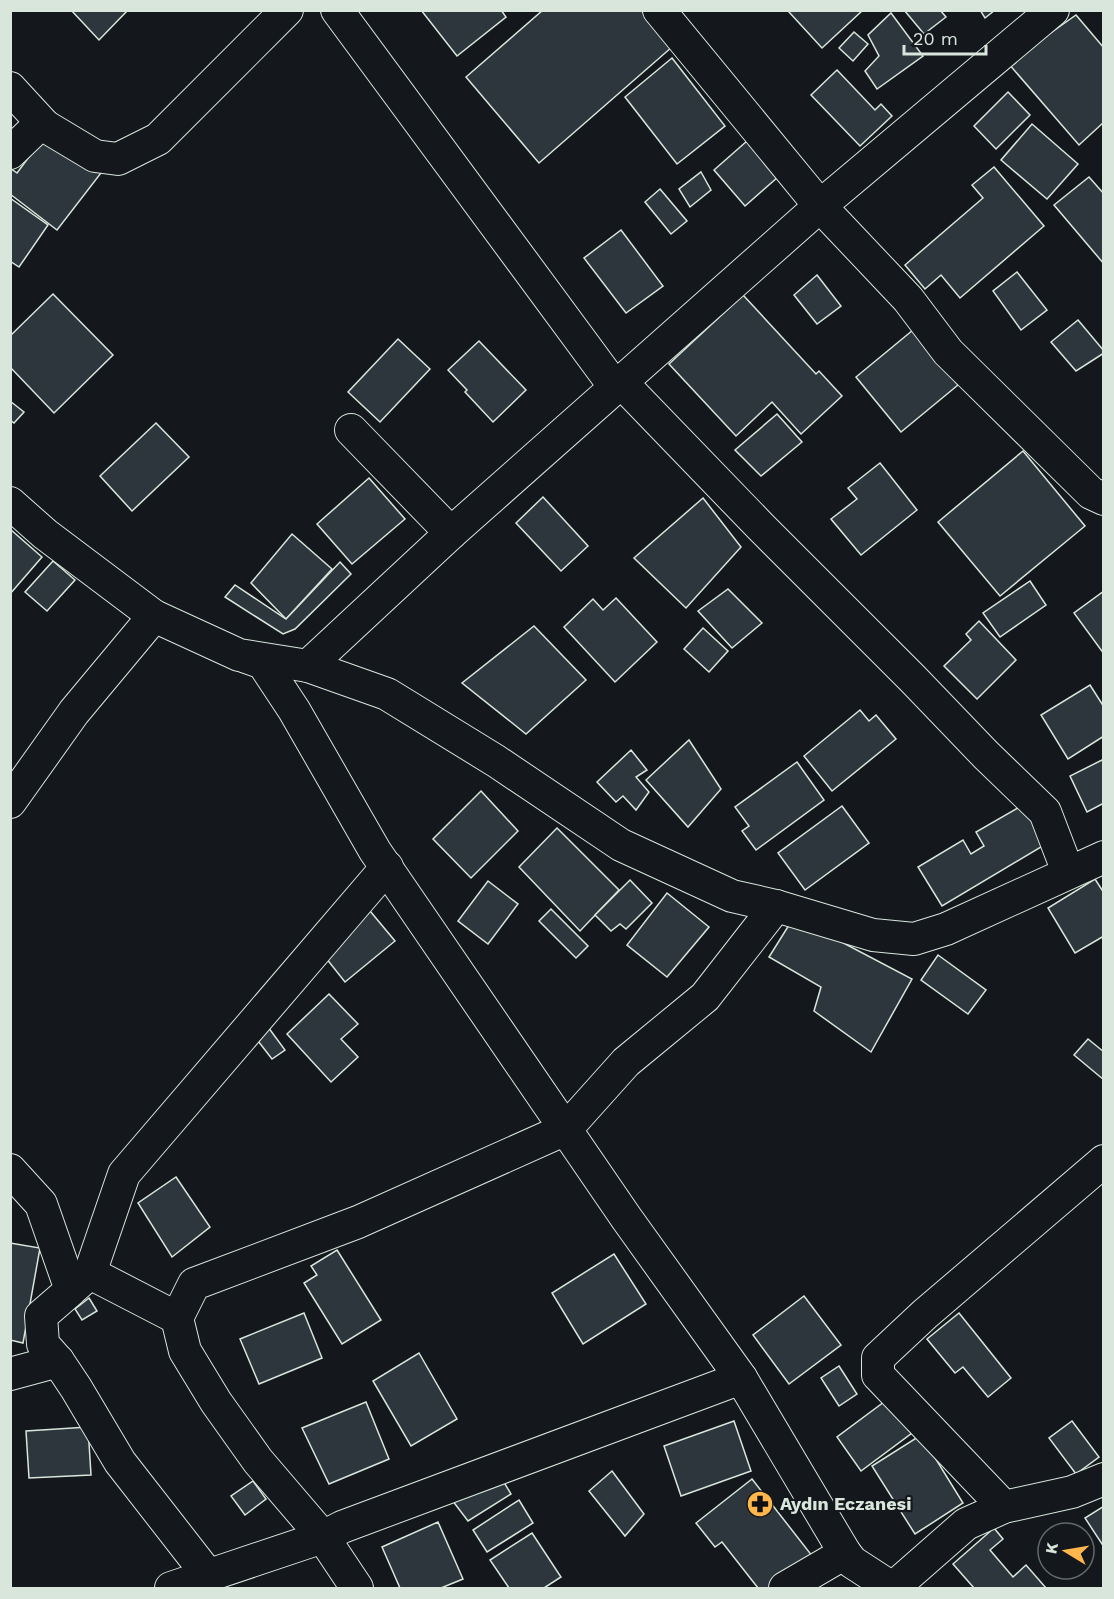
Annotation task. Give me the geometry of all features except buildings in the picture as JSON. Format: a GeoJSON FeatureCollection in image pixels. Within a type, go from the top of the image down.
{"type":"FeatureCollection","features":[{"type":"Feature","properties":{"kind":"street"},"geometry":{"type":"LineString","coordinates":[[10,88],[45,126],[95,156],[118,159],[158,139],[287,10]]}},
{"type":"Feature","properties":{"kind":"street"},"geometry":{"type":"LineString","coordinates":[[337,10],[618,385],[1045,812],[1068,872]]}},
{"type":"Feature","properties":{"kind":"street"},"geometry":{"type":"LineString","coordinates":[[659,10],[820,206],[908,299],[948,352],[1091,493],[1104,499]]}},
{"type":"Feature","properties":{"kind":"street"},"geometry":{"type":"LineString","coordinates":[[308,666],[451,533],[820,206],[1053,10]]}},
{"type":"Feature","properties":{"kind":"street"},"geometry":{"type":"LineString","coordinates":[[10,153],[35,129],[45,126]]}},
{"type":"Feature","properties":{"kind":"street"},"geometry":{"type":"LineString","coordinates":[[351,430],[451,533]]}},
{"type":"Feature","properties":{"kind":"street"},"geometry":{"type":"LineString","coordinates":[[10,503],[45,534],[154,616],[239,655],[263,663],[294,710],[375,851],[627,1219],[741,1378],[852,1562],[893,1588],[966,1524],[1005,1507],[1071,1492],[1104,1479]]}},
{"type":"Feature","properties":{"kind":"street"},"geometry":{"type":"LineString","coordinates":[[10,802],[74,712],[154,616]]}},
{"type":"Feature","properties":{"kind":"street"},"geometry":{"type":"LineString","coordinates":[[239,655],[308,666],[387,694],[496,761],[621,845],[732,896],[776,906],[873,935],[914,939],[946,929],[1104,857]]}},
{"type":"Feature","properties":{"kind":"street"},"geometry":{"type":"LineString","coordinates":[[208,1575],[120,1462],[76,1388],[43,1344],[41,1316],[80,1281],[124,1174],[387,867]]}},
{"type":"Feature","properties":{"kind":"street"},"geometry":{"type":"LineString","coordinates":[[357,1588],[323,1537],[258,1461],[216,1402],[185,1351],[177,1318],[194,1284],[358,1222],[566,1129],[626,1062],[705,997],[776,906]]}},
{"type":"Feature","properties":{"kind":"street"},"geometry":{"type":"LineString","coordinates":[[1005,1507],[878,1375],[878,1358],[925,1314],[1104,1161]]}},
{"type":"Feature","properties":{"kind":"street"},"geometry":{"type":"LineString","coordinates":[[10,1170],[41,1204],[80,1281],[177,1318]]}},
{"type":"Feature","properties":{"kind":"street"},"geometry":{"type":"LineString","coordinates":[[10,1374],[58,1362]]}},
{"type":"Feature","properties":{"kind":"street"},"geometry":{"type":"LineString","coordinates":[[171,1588],[323,1537],[342,1527],[741,1378]]}},
{"type":"Feature","properties":{"kind":"street"},"geometry":{"type":"LineString","coordinates":[[785,1588],[845,1552]]}},
{"type":"Feature","properties":{"kind":"place","name":"Aydın Eczanesi"},"geometry":{"type":"Point","coordinates":[760,1504]}}]}
